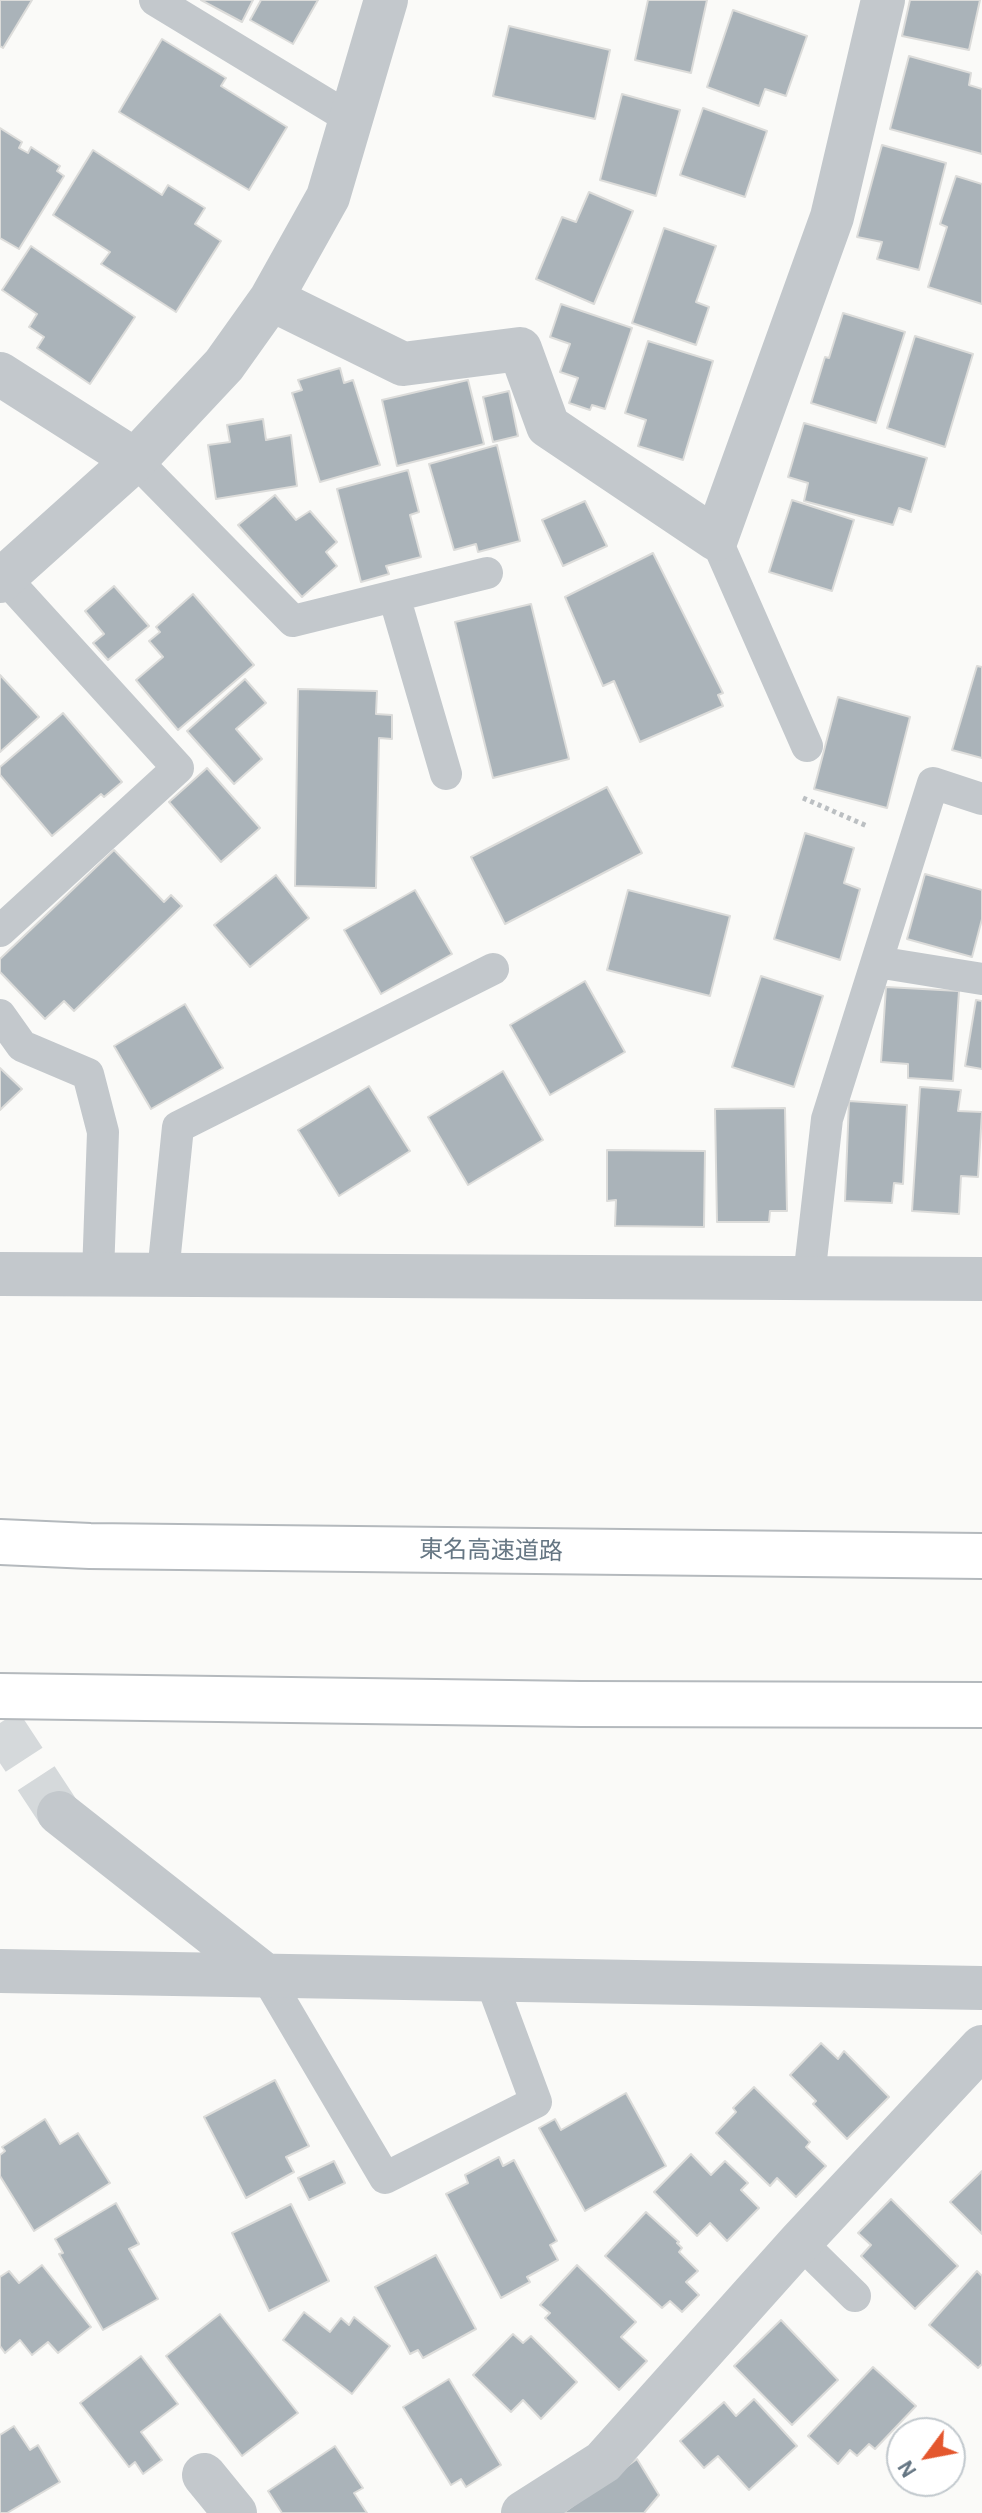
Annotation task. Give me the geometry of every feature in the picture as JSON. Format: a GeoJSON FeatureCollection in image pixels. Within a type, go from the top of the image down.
{"type":"FeatureCollection","features":[{"type":"Feature","properties":{"kind":"highway","name":"東名高速道路"},"geometry":{"type":"LineString","coordinates":[[0,1542],[90,1546],[982,1556]]}},
{"type":"Feature","properties":{"kind":"highway"},"geometry":{"type":"LineString","coordinates":[[0,1696],[581,1704],[982,1705]]}},
{"type":"Feature","properties":{"kind":"street"},"geometry":{"type":"LineString","coordinates":[[2,579],[135,460],[224,365],[271,299],[328,197],[386,0]]}},
{"type":"Feature","properties":{"kind":"street"},"geometry":{"type":"LineString","coordinates":[[271,299],[403,364],[520,349],[548,426],[716,539],[832,217],[883,0]]}},
{"type":"Feature","properties":{"kind":"street"},"geometry":{"type":"LineString","coordinates":[[0,374],[135,460]]}},
{"type":"Feature","properties":{"kind":"street"},"geometry":{"type":"LineString","coordinates":[[0,1274],[982,1279]]}},
{"type":"Feature","properties":{"kind":"street"},"geometry":{"type":"LineString","coordinates":[[59,1813],[266,1976]]}},
{"type":"Feature","properties":{"kind":"street"},"geometry":{"type":"LineString","coordinates":[[0,1971],[982,1988]]}},
{"type":"Feature","properties":{"kind":"street"},"geometry":{"type":"LineString","coordinates":[[523,2513],[603,2462],[800,2242],[982,2047]]}},
{"type":"Feature","properties":{"kind":"street"},"geometry":{"type":"LineString","coordinates":[[204,2475],[235,2513]]}},
{"type":"Feature","properties":{"kind":"lane"},"geometry":{"type":"LineString","coordinates":[[155,0],[351,119]]}},
{"type":"Feature","properties":{"kind":"lane"},"geometry":{"type":"LineString","coordinates":[[135,460],[293,621],[487,573]]}},
{"type":"Feature","properties":{"kind":"lane"},"geometry":{"type":"LineString","coordinates":[[716,539],[807,746]]}},
{"type":"Feature","properties":{"kind":"lane"},"geometry":{"type":"LineString","coordinates":[[0,931],[178,768],[2,579]]}},
{"type":"Feature","properties":{"kind":"lane"},"geometry":{"type":"LineString","coordinates":[[394,596],[446,774]]}},
{"type":"Feature","properties":{"kind":"lane"},"geometry":{"type":"LineString","coordinates":[[809,1277],[827,1119],[933,783],[982,799]]}},
{"type":"Feature","properties":{"kind":"lane"},"geometry":{"type":"LineString","coordinates":[[877,962],[982,979]]}},
{"type":"Feature","properties":{"kind":"lane"},"geometry":{"type":"LineString","coordinates":[[163,1273],[178,1127],[493,969]]}},
{"type":"Feature","properties":{"kind":"lane"},"geometry":{"type":"LineString","coordinates":[[0,1015],[22,1046],[88,1074],[103,1132],[98,1274]]}},
{"type":"Feature","properties":{"kind":"lane"},"geometry":{"type":"LineString","coordinates":[[266,1976],[385,2178],[536,2102],[490,1978]]}},
{"type":"Feature","properties":{"kind":"lane"},"geometry":{"type":"LineString","coordinates":[[800,2242],[855,2296]]}},
{"type":"Feature","properties":{"kind":"path"},"geometry":{"type":"LineString","coordinates":[[807,746],[797,795],[913,846]]}},
{"type":"Feature","properties":{"kind":"building"},"geometry":{"type":"Polygon","coordinates":[[[0,0],[32,0],[3,48],[0,46],[0,0]]]}},
{"type":"Feature","properties":{"kind":"building"},"geometry":{"type":"Polygon","coordinates":[[[201,0],[253,0],[242,22],[201,0]]]}},
{"type":"Feature","properties":{"kind":"building"},"geometry":{"type":"Polygon","coordinates":[[[261,0],[318,0],[293,44],[250,20],[261,0]]]}},
{"type":"Feature","properties":{"kind":"building"},"geometry":{"type":"Polygon","coordinates":[[[648,0],[707,0],[691,73],[635,60],[648,0]]]}},
{"type":"Feature","properties":{"kind":"building"},"geometry":{"type":"Polygon","coordinates":[[[910,0],[980,0],[969,50],[902,36],[910,0]]]}},
{"type":"Feature","properties":{"kind":"building"},"geometry":{"type":"Polygon","coordinates":[[[733,10],[807,36],[786,96],[765,89],[759,106],[707,87],[733,10]]]}},
{"type":"Feature","properties":{"kind":"building"},"geometry":{"type":"Polygon","coordinates":[[[509,26],[610,50],[595,119],[493,96],[509,26]]]}},
{"type":"Feature","properties":{"kind":"building"},"geometry":{"type":"Polygon","coordinates":[[[162,39],[226,78],[221,86],[287,127],[249,190],[119,112],[162,39]]]}},
{"type":"Feature","properties":{"kind":"building"},"geometry":{"type":"Polygon","coordinates":[[[909,56],[971,73],[969,85],[982,89],[982,154],[890,129],[909,56]]]}},
{"type":"Feature","properties":{"kind":"building"},"geometry":{"type":"Polygon","coordinates":[[[622,94],[680,110],[656,196],[600,180],[622,94]]]}},
{"type":"Feature","properties":{"kind":"building"},"geometry":{"type":"Polygon","coordinates":[[[703,108],[767,131],[745,197],[680,175],[703,108]]]}},
{"type":"Feature","properties":{"kind":"building"},"geometry":{"type":"Polygon","coordinates":[[[0,128],[22,142],[19,148],[28,153],[31,147],[60,166],[57,171],[64,176],[19,249],[0,238],[0,128]]]}},
{"type":"Feature","properties":{"kind":"building"},"geometry":{"type":"Polygon","coordinates":[[[882,145],[946,163],[919,270],[877,259],[882,242],[857,237],[882,145]]]}},
{"type":"Feature","properties":{"kind":"building"},"geometry":{"type":"Polygon","coordinates":[[[93,150],[162,195],[168,185],[205,208],[195,224],[221,241],[176,312],[101,264],[110,252],[53,215],[93,150]]]}},
{"type":"Feature","properties":{"kind":"building"},"geometry":{"type":"Polygon","coordinates":[[[956,176],[982,184],[982,304],[928,287],[947,227],[940,224],[956,176]]]}},
{"type":"Feature","properties":{"kind":"building"},"geometry":{"type":"Polygon","coordinates":[[[589,192],[633,211],[594,304],[536,279],[562,217],[576,222],[589,192]]]}},
{"type":"Feature","properties":{"kind":"building"},"geometry":{"type":"Polygon","coordinates":[[[664,228],[716,246],[696,302],[709,307],[696,345],[632,323],[664,228]]]}},
{"type":"Feature","properties":{"kind":"building"},"geometry":{"type":"Polygon","coordinates":[[[31,246],[135,317],[90,384],[37,348],[44,337],[29,327],[37,314],[2,290],[31,246]]]}},
{"type":"Feature","properties":{"kind":"building"},"geometry":{"type":"Polygon","coordinates":[[[561,304],[632,328],[605,409],[592,405],[590,410],[569,403],[578,378],[560,372],[570,344],[550,337],[561,304]]]}},
{"type":"Feature","properties":{"kind":"building"},"geometry":{"type":"Polygon","coordinates":[[[843,313],[905,332],[876,423],[811,403],[843,313]]]}},
{"type":"Feature","properties":{"kind":"building"},"geometry":{"type":"Polygon","coordinates":[[[915,336],[973,354],[945,447],[887,428],[915,336]]]}},
{"type":"Feature","properties":{"kind":"building"},"geometry":{"type":"Polygon","coordinates":[[[648,341],[713,361],[683,460],[638,446],[646,420],[625,413],[648,341]]]}},
{"type":"Feature","properties":{"kind":"building"},"geometry":{"type":"Polygon","coordinates":[[[340,368],[344,383],[353,380],[380,465],[320,482],[292,393],[302,390],[298,380],[340,368]]]}},
{"type":"Feature","properties":{"kind":"building"},"geometry":{"type":"Polygon","coordinates":[[[468,380],[484,444],[397,466],[382,400],[468,380]]]}},
{"type":"Feature","properties":{"kind":"building"},"geometry":{"type":"Polygon","coordinates":[[[509,391],[518,436],[493,442],[483,397],[509,391]]]}},
{"type":"Feature","properties":{"kind":"building"},"geometry":{"type":"Polygon","coordinates":[[[263,419],[266,440],[291,435],[297,486],[216,499],[208,445],[230,442],[227,425],[263,419]]]}},
{"type":"Feature","properties":{"kind":"building"},"geometry":{"type":"Polygon","coordinates":[[[804,423],[927,458],[911,512],[899,508],[893,525],[804,501],[808,483],[788,477],[804,423]]]}},
{"type":"Feature","properties":{"kind":"building"},"geometry":{"type":"Polygon","coordinates":[[[497,445],[520,541],[478,552],[476,544],[454,550],[429,464],[497,445]]]}},
{"type":"Feature","properties":{"kind":"building"},"geometry":{"type":"Polygon","coordinates":[[[408,470],[419,512],[410,515],[421,557],[386,566],[389,574],[361,582],[337,489],[408,470]]]}},
{"type":"Feature","properties":{"kind":"building"},"geometry":{"type":"Polygon","coordinates":[[[275,495],[296,520],[310,511],[337,542],[326,552],[337,566],[302,597],[238,525],[275,495]]]}},
{"type":"Feature","properties":{"kind":"building"},"geometry":{"type":"Polygon","coordinates":[[[792,500],[854,520],[832,591],[769,572],[792,500]]]}},
{"type":"Feature","properties":{"kind":"building"},"geometry":{"type":"Polygon","coordinates":[[[585,501],[607,546],[563,566],[542,520],[585,501]]]}},
{"type":"Feature","properties":{"kind":"building"},"geometry":{"type":"Polygon","coordinates":[[[653,553],[723,693],[718,695],[723,706],[640,742],[614,681],[603,686],[565,597],[653,553]]]}},
{"type":"Feature","properties":{"kind":"building"},"geometry":{"type":"Polygon","coordinates":[[[114,586],[149,626],[108,660],[93,643],[104,634],[85,611],[114,586]]]}},
{"type":"Feature","properties":{"kind":"building"},"geometry":{"type":"Polygon","coordinates":[[[193,594],[254,665],[178,730],[136,680],[163,657],[149,641],[160,632],[156,627],[193,594]]]}},
{"type":"Feature","properties":{"kind":"building"},"geometry":{"type":"Polygon","coordinates":[[[531,604],[569,759],[493,778],[455,622],[531,604]]]}},
{"type":"Feature","properties":{"kind":"building"},"geometry":{"type":"Polygon","coordinates":[[[977,666],[982,667],[982,758],[952,750],[977,666]]]}},
{"type":"Feature","properties":{"kind":"building"},"geometry":{"type":"Polygon","coordinates":[[[0,675],[39,717],[0,752],[0,675]]]}},
{"type":"Feature","properties":{"kind":"building"},"geometry":{"type":"Polygon","coordinates":[[[245,679],[266,703],[236,729],[262,759],[234,784],[187,731],[245,679]]]}},
{"type":"Feature","properties":{"kind":"building"},"geometry":{"type":"Polygon","coordinates":[[[298,689],[377,691],[376,714],[392,715],[392,739],[379,738],[376,888],[295,886],[298,689]]]}},
{"type":"Feature","properties":{"kind":"building"},"geometry":{"type":"Polygon","coordinates":[[[838,697],[910,717],[887,808],[814,789],[838,697]]]}},
{"type":"Feature","properties":{"kind":"building"},"geometry":{"type":"Polygon","coordinates":[[[63,713],[122,782],[104,797],[101,794],[52,836],[0,775],[0,767],[63,713]]]}},
{"type":"Feature","properties":{"kind":"building"},"geometry":{"type":"Polygon","coordinates":[[[207,768],[260,828],[221,862],[169,802],[207,768]]]}},
{"type":"Feature","properties":{"kind":"building"},"geometry":{"type":"Polygon","coordinates":[[[607,787],[642,853],[505,924],[471,857],[607,787]]]}},
{"type":"Feature","properties":{"kind":"building"},"geometry":{"type":"Polygon","coordinates":[[[805,833],[854,848],[844,883],[860,889],[840,960],[774,939],[805,833]]]}},
{"type":"Feature","properties":{"kind":"building"},"geometry":{"type":"Polygon","coordinates":[[[114,850],[164,902],[171,895],[182,906],[74,1011],[64,1001],[45,1019],[0,972],[0,959],[114,850]]]}},
{"type":"Feature","properties":{"kind":"building"},"geometry":{"type":"Polygon","coordinates":[[[925,874],[982,890],[982,919],[972,957],[907,939],[925,874]]]}},
{"type":"Feature","properties":{"kind":"building"},"geometry":{"type":"Polygon","coordinates":[[[276,875],[309,918],[250,967],[214,925],[276,875]]]}},
{"type":"Feature","properties":{"kind":"building"},"geometry":{"type":"Polygon","coordinates":[[[415,890],[452,954],[381,994],[344,930],[415,890]]]}},
{"type":"Feature","properties":{"kind":"building"},"geometry":{"type":"Polygon","coordinates":[[[628,890],[730,916],[710,996],[607,970],[628,890]]]}},
{"type":"Feature","properties":{"kind":"building"},"geometry":{"type":"Polygon","coordinates":[[[761,976],[823,996],[794,1087],[732,1067],[761,976]]]}},
{"type":"Feature","properties":{"kind":"building"},"geometry":{"type":"Polygon","coordinates":[[[585,981],[625,1052],[550,1095],[510,1025],[585,981]]]}},
{"type":"Feature","properties":{"kind":"building"},"geometry":{"type":"Polygon","coordinates":[[[886,987],[959,991],[953,1081],[908,1078],[908,1064],[881,1062],[886,987]]]}},
{"type":"Feature","properties":{"kind":"building"},"geometry":{"type":"Polygon","coordinates":[[[976,1000],[982,1001],[982,1069],[965,1066],[976,1000]]]}},
{"type":"Feature","properties":{"kind":"building"},"geometry":{"type":"Polygon","coordinates":[[[185,1004],[223,1068],[151,1109],[114,1046],[185,1004]]]}},
{"type":"Feature","properties":{"kind":"building"},"geometry":{"type":"Polygon","coordinates":[[[0,1068],[22,1089],[0,1110],[0,1068]]]}},
{"type":"Feature","properties":{"kind":"building"},"geometry":{"type":"Polygon","coordinates":[[[503,1071],[543,1140],[468,1185],[428,1117],[503,1071]]]}},
{"type":"Feature","properties":{"kind":"building"},"geometry":{"type":"Polygon","coordinates":[[[369,1086],[410,1151],[339,1196],[298,1130],[369,1086]]]}},
{"type":"Feature","properties":{"kind":"building"},"geometry":{"type":"Polygon","coordinates":[[[920,1087],[961,1090],[958,1111],[982,1112],[978,1177],[961,1176],[959,1214],[912,1211],[920,1087]]]}},
{"type":"Feature","properties":{"kind":"building"},"geometry":{"type":"Polygon","coordinates":[[[849,1101],[907,1105],[903,1184],[894,1183],[892,1203],[845,1201],[849,1101]]]}},
{"type":"Feature","properties":{"kind":"building"},"geometry":{"type":"Polygon","coordinates":[[[785,1108],[787,1211],[770,1211],[769,1222],[717,1222],[715,1109],[785,1108]]]}},
{"type":"Feature","properties":{"kind":"building"},"geometry":{"type":"Polygon","coordinates":[[[607,1150],[705,1151],[704,1227],[615,1226],[616,1200],[607,1201],[607,1150]]]}},
{"type":"Feature","properties":{"kind":"building"},"geometry":{"type":"Polygon","coordinates":[[[821,2043],[838,2059],[844,2051],[889,2097],[847,2139],[790,2075],[821,2043]]]}},
{"type":"Feature","properties":{"kind":"building"},"geometry":{"type":"Polygon","coordinates":[[[275,2080],[309,2146],[286,2157],[294,2172],[246,2198],[204,2117],[275,2080]]]}},
{"type":"Feature","properties":{"kind":"building"},"geometry":{"type":"Polygon","coordinates":[[[754,2087],[810,2142],[806,2147],[826,2166],[796,2197],[777,2178],[770,2186],[716,2133],[736,2112],[733,2108],[754,2087]]]}},
{"type":"Feature","properties":{"kind":"building"},"geometry":{"type":"Polygon","coordinates":[[[626,2093],[666,2166],[585,2211],[539,2128],[555,2119],[561,2130],[626,2093]]]}},
{"type":"Feature","properties":{"kind":"building"},"geometry":{"type":"Polygon","coordinates":[[[45,2119],[60,2144],[78,2133],[110,2183],[34,2231],[0,2176],[0,2155],[5,2151],[2,2147],[45,2119]]]}},
{"type":"Feature","properties":{"kind":"building"},"geometry":{"type":"Polygon","coordinates":[[[691,2154],[711,2175],[725,2161],[748,2183],[741,2190],[759,2208],[727,2241],[710,2223],[697,2236],[654,2192],[691,2154]]]}},
{"type":"Feature","properties":{"kind":"building"},"geometry":{"type":"Polygon","coordinates":[[[499,2157],[503,2166],[514,2160],[557,2241],[550,2245],[558,2260],[527,2277],[530,2282],[501,2298],[446,2194],[468,2183],[465,2175],[499,2157]]]}},
{"type":"Feature","properties":{"kind":"building"},"geometry":{"type":"Polygon","coordinates":[[[334,2161],[345,2183],[309,2200],[298,2178],[334,2161]]]}},
{"type":"Feature","properties":{"kind":"building"},"geometry":{"type":"Polygon","coordinates":[[[982,2171],[982,2234],[950,2202],[982,2171]]]}},
{"type":"Feature","properties":{"kind":"building"},"geometry":{"type":"Polygon","coordinates":[[[891,2199],[958,2266],[915,2309],[861,2256],[871,2245],[858,2233],[891,2199]]]}},
{"type":"Feature","properties":{"kind":"building"},"geometry":{"type":"Polygon","coordinates":[[[116,2203],[139,2244],[129,2249],[158,2299],[103,2330],[59,2254],[63,2253],[55,2239],[116,2203]]]}},
{"type":"Feature","properties":{"kind":"building"},"geometry":{"type":"Polygon","coordinates":[[[291,2204],[329,2281],[269,2311],[232,2233],[291,2204]]]}},
{"type":"Feature","properties":{"kind":"building"},"geometry":{"type":"Polygon","coordinates":[[[646,2212],[679,2242],[682,2248],[679,2252],[698,2271],[686,2282],[699,2295],[682,2312],[670,2301],[662,2308],[605,2256],[646,2212]]]}},
{"type":"Feature","properties":{"kind":"building"},"geometry":{"type":"Polygon","coordinates":[[[436,2255],[476,2329],[423,2358],[418,2350],[410,2354],[375,2287],[436,2255]]]}},
{"type":"Feature","properties":{"kind":"building"},"geometry":{"type":"Polygon","coordinates":[[[42,2265],[91,2327],[58,2353],[48,2342],[32,2355],[20,2340],[5,2353],[0,2346],[0,2277],[9,2271],[19,2283],[42,2265]]]}},
{"type":"Feature","properties":{"kind":"building"},"geometry":{"type":"Polygon","coordinates":[[[577,2265],[636,2322],[621,2337],[647,2361],[619,2390],[545,2318],[550,2313],[540,2305],[577,2265]]]}},
{"type":"Feature","properties":{"kind":"building"},"geometry":{"type":"Polygon","coordinates":[[[977,2271],[982,2276],[982,2364],[978,2368],[929,2325],[977,2271]]]}},
{"type":"Feature","properties":{"kind":"building"},"geometry":{"type":"Polygon","coordinates":[[[304,2312],[330,2332],[341,2318],[349,2325],[354,2317],[390,2346],[352,2394],[283,2340],[304,2312]]]}},
{"type":"Feature","properties":{"kind":"building"},"geometry":{"type":"Polygon","coordinates":[[[220,2314],[298,2413],[242,2456],[166,2356],[220,2314]]]}},
{"type":"Feature","properties":{"kind":"building"},"geometry":{"type":"Polygon","coordinates":[[[781,2320],[838,2380],[792,2425],[734,2366],[781,2320]]]}},
{"type":"Feature","properties":{"kind":"building"},"geometry":{"type":"Polygon","coordinates":[[[513,2334],[523,2343],[531,2336],[577,2382],[541,2419],[523,2400],[511,2412],[473,2375],[513,2334]]]}},
{"type":"Feature","properties":{"kind":"building"},"geometry":{"type":"Polygon","coordinates":[[[141,2356],[178,2404],[141,2432],[162,2460],[143,2474],[135,2462],[129,2467],[80,2403],[141,2356]]]}},
{"type":"Feature","properties":{"kind":"building"},"geometry":{"type":"Polygon","coordinates":[[[873,2367],[916,2406],[906,2417],[886,2417],[886,2437],[875,2449],[869,2444],[857,2456],[850,2450],[838,2464],[808,2436],[873,2367]]]}},
{"type":"Feature","properties":{"kind":"building"},"geometry":{"type":"Polygon","coordinates":[[[449,2379],[501,2465],[466,2487],[461,2479],[451,2485],[403,2407],[449,2379]]]}},
{"type":"Feature","properties":{"kind":"building"},"geometry":{"type":"Polygon","coordinates":[[[754,2399],[797,2446],[749,2490],[718,2456],[704,2468],[680,2441],[724,2402],[736,2416],[754,2399]]]}},
{"type":"Feature","properties":{"kind":"building"},"geometry":{"type":"Polygon","coordinates":[[[14,2426],[30,2450],[38,2445],[60,2482],[7,2513],[0,2513],[0,2435],[14,2426]]]}},
{"type":"Feature","properties":{"kind":"building"},"geometry":{"type":"Polygon","coordinates":[[[335,2446],[363,2488],[354,2493],[367,2513],[282,2513],[268,2491],[335,2446]]]}},
{"type":"Feature","properties":{"kind":"building"},"geometry":{"type":"Polygon","coordinates":[[[637,2459],[659,2495],[644,2513],[563,2513],[637,2459]]]}},
{"type":"Feature","properties":{"kind":"tunnel"},"geometry":{"type":"LineString","coordinates":[[0,1723],[59,1813]]}}]}
